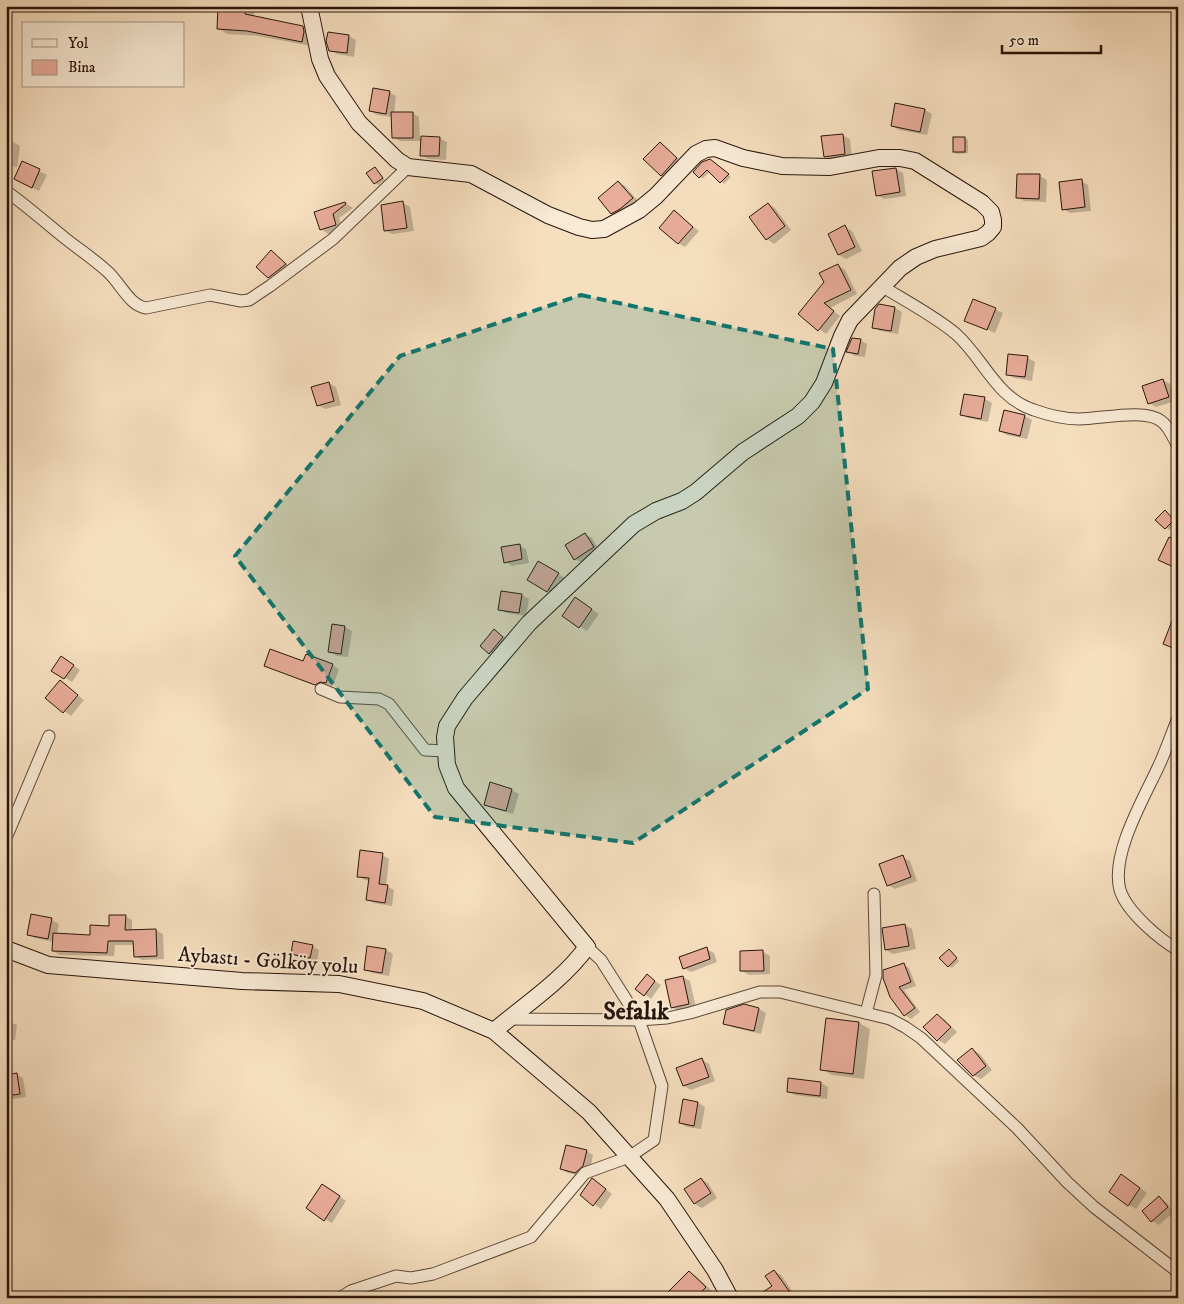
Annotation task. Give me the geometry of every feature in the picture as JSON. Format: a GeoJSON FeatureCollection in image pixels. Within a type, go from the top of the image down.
{"type":"FeatureCollection","features":[{"type":"Feature","properties":{"kind":"street"},"geometry":{"type":"LineString","coordinates":[[309,6],[320,59],[327,76],[359,122],[392,155],[408,167],[471,174],[548,215],[579,227],[592,230],[604,229],[639,210],[656,196],[696,154],[706,149],[715,148],[743,158],[782,166],[830,168],[879,158],[900,158],[915,161],[982,203],[991,212],[993,220],[993,227],[982,238],[916,257],[900,268],[850,320],[824,383],[812,402],[798,416],[743,452],[696,492],[682,501],[656,511],[634,524],[529,623],[465,698],[448,726],[445,737],[447,765],[456,788],[587,947],[602,960],[639,1020],[662,1086],[654,1140],[629,1156],[585,1173],[531,1237],[432,1274],[410,1278],[396,1276],[351,1290],[340,1298]]}},
{"type":"Feature","properties":{"kind":"street"},"geometry":{"type":"LineString","coordinates":[[6,191],[99,263],[118,282],[132,302],[146,308],[210,295],[241,301],[249,300],[333,239],[408,167]]}},
{"type":"Feature","properties":{"kind":"street"},"geometry":{"type":"LineString","coordinates":[[882,287],[945,325],[957,335],[970,347],[997,385],[1022,406],[1077,419],[1096,419],[1139,414],[1153,416],[1162,421],[1178,446]]}},
{"type":"Feature","properties":{"kind":"street"},"geometry":{"type":"LineString","coordinates":[[321,689],[340,696],[379,699],[389,704],[425,750],[446,751]]}},
{"type":"Feature","properties":{"kind":"street"},"geometry":{"type":"LineString","coordinates":[[1178,718],[1126,838],[1119,864],[1118,881],[1121,893],[1130,907],[1154,934],[1178,950]]}},
{"type":"Feature","properties":{"kind":"street"},"geometry":{"type":"LineString","coordinates":[[6,838],[49,736]]}},
{"type":"Feature","properties":{"kind":"street"},"geometry":{"type":"LineString","coordinates":[[866,1013],[876,975],[874,894]]}},
{"type":"Feature","properties":{"kind":"street"},"geometry":{"type":"LineString","coordinates":[[494,1031],[566,971],[578,960],[587,947]]}},
{"type":"Feature","properties":{"kind":"street","name":"Aybastı - Gölköy yolu"},"geometry":{"type":"LineString","coordinates":[[6,949],[48,965],[242,981],[339,984],[423,1001],[494,1031],[589,1112],[629,1156],[667,1199],[715,1270],[730,1298]]}},
{"type":"Feature","properties":{"kind":"street"},"geometry":{"type":"LineString","coordinates":[[508,1019],[639,1020],[667,1018],[760,992],[780,992],[890,1020],[921,1038],[1016,1128],[1087,1201],[1178,1272]]}},
{"type":"Feature","properties":{"kind":"highlighted area"},"geometry":{"type":"Polygon","coordinates":[[[581,295],[833,349],[868,689],[633,843],[435,817],[235,556],[400,356],[581,295]]]}},
{"type":"Feature","properties":{"kind":"building"},"geometry":{"type":"Polygon","coordinates":[[[218,6],[245,6],[245,14],[303,26],[302,42],[247,31],[217,29],[218,6]]]}},
{"type":"Feature","properties":{"kind":"building"},"geometry":{"type":"Polygon","coordinates":[[[328,32],[349,35],[347,53],[329,51],[326,41],[328,32]]]}},
{"type":"Feature","properties":{"kind":"building"},"geometry":{"type":"Polygon","coordinates":[[[373,88],[390,91],[386,114],[369,111],[373,88]]]}},
{"type":"Feature","properties":{"kind":"building"},"geometry":{"type":"Polygon","coordinates":[[[895,103],[925,109],[920,132],[891,126],[895,103]]]}},
{"type":"Feature","properties":{"kind":"building"},"geometry":{"type":"Polygon","coordinates":[[[391,112],[413,112],[413,138],[392,138],[391,112]]]}},
{"type":"Feature","properties":{"kind":"building"},"geometry":{"type":"Polygon","coordinates":[[[843,134],[845,154],[824,157],[821,136],[843,134]]]}},
{"type":"Feature","properties":{"kind":"building"},"geometry":{"type":"Polygon","coordinates":[[[421,136],[440,137],[439,156],[420,156],[421,136]]]}},
{"type":"Feature","properties":{"kind":"building"},"geometry":{"type":"Polygon","coordinates":[[[953,137],[965,137],[965,152],[953,152],[953,137]]]}},
{"type":"Feature","properties":{"kind":"building"},"geometry":{"type":"Polygon","coordinates":[[[660,142],[677,158],[661,176],[643,159],[660,142]]]}},
{"type":"Feature","properties":{"kind":"building"},"geometry":{"type":"Polygon","coordinates":[[[710,159],[729,174],[720,183],[707,170],[699,178],[693,172],[702,162],[710,159]]]}},
{"type":"Feature","properties":{"kind":"building"},"geometry":{"type":"Polygon","coordinates":[[[22,161],[40,169],[32,188],[14,179],[22,161]]]}},
{"type":"Feature","properties":{"kind":"building"},"geometry":{"type":"Polygon","coordinates":[[[375,167],[383,178],[374,184],[366,173],[375,167]]]}},
{"type":"Feature","properties":{"kind":"building"},"geometry":{"type":"Polygon","coordinates":[[[896,168],[900,192],[876,196],[872,171],[896,168]]]}},
{"type":"Feature","properties":{"kind":"building"},"geometry":{"type":"Polygon","coordinates":[[[1017,174],[1040,174],[1039,199],[1016,198],[1017,174]]]}},
{"type":"Feature","properties":{"kind":"building"},"geometry":{"type":"Polygon","coordinates":[[[1082,179],[1085,207],[1062,210],[1059,182],[1082,179]]]}},
{"type":"Feature","properties":{"kind":"building"},"geometry":{"type":"Polygon","coordinates":[[[618,181],[633,198],[611,214],[598,198],[618,181]]]}},
{"type":"Feature","properties":{"kind":"building"},"geometry":{"type":"Polygon","coordinates":[[[403,201],[407,228],[384,231],[381,205],[403,201]]]}},
{"type":"Feature","properties":{"kind":"building"},"geometry":{"type":"Polygon","coordinates":[[[345,202],[346,204],[333,214],[336,225],[320,230],[314,212],[345,202]]]}},
{"type":"Feature","properties":{"kind":"building"},"geometry":{"type":"Polygon","coordinates":[[[768,203],[785,226],[766,240],[749,217],[768,203]]]}},
{"type":"Feature","properties":{"kind":"building"},"geometry":{"type":"Polygon","coordinates":[[[674,210],[693,227],[678,244],[659,228],[674,210]]]}},
{"type":"Feature","properties":{"kind":"building"},"geometry":{"type":"Polygon","coordinates":[[[845,225],[855,247],[838,255],[828,234],[845,225]]]}},
{"type":"Feature","properties":{"kind":"building"},"geometry":{"type":"Polygon","coordinates":[[[271,250],[286,264],[268,278],[256,267],[271,250]]]}},
{"type":"Feature","properties":{"kind":"building"},"geometry":{"type":"Polygon","coordinates":[[[838,264],[851,290],[824,303],[834,311],[818,331],[798,314],[824,282],[819,273],[838,264]]]}},
{"type":"Feature","properties":{"kind":"building"},"geometry":{"type":"Polygon","coordinates":[[[973,299],[996,308],[987,330],[964,321],[973,299]]]}},
{"type":"Feature","properties":{"kind":"building"},"geometry":{"type":"Polygon","coordinates":[[[879,304],[895,307],[891,331],[872,328],[875,309],[879,304]]]}},
{"type":"Feature","properties":{"kind":"building"},"geometry":{"type":"Polygon","coordinates":[[[852,338],[861,339],[858,354],[846,352],[852,338]]]}},
{"type":"Feature","properties":{"kind":"building"},"geometry":{"type":"Polygon","coordinates":[[[1008,354],[1028,356],[1025,377],[1006,375],[1008,354]]]}},
{"type":"Feature","properties":{"kind":"building"},"geometry":{"type":"Polygon","coordinates":[[[1163,379],[1169,397],[1148,404],[1142,386],[1163,379]]]}},
{"type":"Feature","properties":{"kind":"building"},"geometry":{"type":"Polygon","coordinates":[[[329,382],[334,401],[317,406],[311,387],[329,382]]]}},
{"type":"Feature","properties":{"kind":"building"},"geometry":{"type":"Polygon","coordinates":[[[964,394],[985,397],[981,419],[960,415],[964,394]]]}},
{"type":"Feature","properties":{"kind":"building"},"geometry":{"type":"Polygon","coordinates":[[[1004,410],[1025,415],[1020,436],[999,431],[1004,410]]]}},
{"type":"Feature","properties":{"kind":"building"},"geometry":{"type":"Polygon","coordinates":[[[1165,510],[1174,520],[1165,529],[1155,520],[1165,510]]]}},
{"type":"Feature","properties":{"kind":"building"},"geometry":{"type":"Polygon","coordinates":[[[585,533],[594,547],[574,560],[565,545],[585,533]]]}},
{"type":"Feature","properties":{"kind":"building"},"geometry":{"type":"Polygon","coordinates":[[[1169,537],[1178,541],[1178,569],[1158,560],[1169,537]]]}},
{"type":"Feature","properties":{"kind":"building"},"geometry":{"type":"Polygon","coordinates":[[[520,544],[522,559],[504,563],[501,547],[520,544]]]}},
{"type":"Feature","properties":{"kind":"building"},"geometry":{"type":"Polygon","coordinates":[[[538,561],[559,573],[547,592],[527,580],[538,561]]]}},
{"type":"Feature","properties":{"kind":"building"},"geometry":{"type":"Polygon","coordinates":[[[501,591],[522,594],[519,613],[498,610],[501,591]]]}},
{"type":"Feature","properties":{"kind":"building"},"geometry":{"type":"Polygon","coordinates":[[[575,597],[592,609],[579,628],[562,616],[575,597]]]}},
{"type":"Feature","properties":{"kind":"building"},"geometry":{"type":"Polygon","coordinates":[[[1178,608],[1178,650],[1163,644],[1178,608]]]}},
{"type":"Feature","properties":{"kind":"building"},"geometry":{"type":"Polygon","coordinates":[[[332,624],[345,626],[341,654],[328,652],[332,624]]]}},
{"type":"Feature","properties":{"kind":"building"},"geometry":{"type":"Polygon","coordinates":[[[494,629],[503,637],[489,654],[480,646],[494,629]]]}},
{"type":"Feature","properties":{"kind":"building"},"geometry":{"type":"Polygon","coordinates":[[[270,649],[303,661],[306,654],[333,664],[326,683],[320,682],[315,685],[264,666],[270,649]]]}},
{"type":"Feature","properties":{"kind":"building"},"geometry":{"type":"Polygon","coordinates":[[[61,656],[74,665],[64,679],[51,671],[61,656]]]}},
{"type":"Feature","properties":{"kind":"building"},"geometry":{"type":"Polygon","coordinates":[[[60,680],[78,695],[63,713],[45,698],[60,680]]]}},
{"type":"Feature","properties":{"kind":"building"},"geometry":{"type":"Polygon","coordinates":[[[490,782],[512,789],[506,811],[484,805],[490,782]]]}},
{"type":"Feature","properties":{"kind":"building"},"geometry":{"type":"Polygon","coordinates":[[[360,850],[383,853],[379,884],[388,885],[385,903],[366,900],[369,878],[357,877],[360,850]]]}},
{"type":"Feature","properties":{"kind":"building"},"geometry":{"type":"Polygon","coordinates":[[[903,855],[911,877],[887,886],[879,864],[903,855]]]}},
{"type":"Feature","properties":{"kind":"building"},"geometry":{"type":"Polygon","coordinates":[[[31,914],[52,918],[48,939],[27,935],[31,914]]]}},
{"type":"Feature","properties":{"kind":"building"},"geometry":{"type":"Polygon","coordinates":[[[109,915],[126,915],[125,930],[156,929],[157,956],[134,957],[133,941],[108,941],[107,953],[52,951],[53,933],[90,935],[90,925],[109,926],[109,915]]]}},
{"type":"Feature","properties":{"kind":"building"},"geometry":{"type":"Polygon","coordinates":[[[905,924],[909,946],[885,950],[882,928],[905,924]]]}},
{"type":"Feature","properties":{"kind":"building"},"geometry":{"type":"Polygon","coordinates":[[[293,941],[313,945],[310,958],[291,954],[293,941]]]}},
{"type":"Feature","properties":{"kind":"building"},"geometry":{"type":"Polygon","coordinates":[[[367,946],[386,949],[382,973],[364,970],[367,946]]]}},
{"type":"Feature","properties":{"kind":"building"},"geometry":{"type":"Polygon","coordinates":[[[707,947],[710,959],[683,969],[679,957],[707,947]]]}},
{"type":"Feature","properties":{"kind":"building"},"geometry":{"type":"Polygon","coordinates":[[[949,949],[957,958],[948,967],[939,958],[949,949]]]}},
{"type":"Feature","properties":{"kind":"building"},"geometry":{"type":"Polygon","coordinates":[[[763,950],[764,971],[740,971],[740,951],[763,950]]]}},
{"type":"Feature","properties":{"kind":"building"},"geometry":{"type":"Polygon","coordinates":[[[904,963],[911,982],[899,987],[915,1008],[904,1016],[890,997],[883,978],[883,970],[904,963]]]}},
{"type":"Feature","properties":{"kind":"building"},"geometry":{"type":"Polygon","coordinates":[[[647,974],[655,981],[644,996],[635,989],[647,974]]]}},
{"type":"Feature","properties":{"kind":"building"},"geometry":{"type":"Polygon","coordinates":[[[683,976],[689,1004],[671,1008],[665,980],[683,976]]]}},
{"type":"Feature","properties":{"kind":"building"},"geometry":{"type":"Polygon","coordinates":[[[744,1004],[759,1008],[754,1031],[723,1024],[726,1010],[744,1004]]]}},
{"type":"Feature","properties":{"kind":"building"},"geometry":{"type":"Polygon","coordinates":[[[937,1014],[951,1027],[937,1041],[923,1027],[937,1014]]]}},
{"type":"Feature","properties":{"kind":"building"},"geometry":{"type":"Polygon","coordinates":[[[826,1018],[859,1022],[853,1074],[820,1070],[826,1018]]]}},
{"type":"Feature","properties":{"kind":"building"},"geometry":{"type":"Polygon","coordinates":[[[972,1048],[986,1066],[973,1076],[957,1060],[972,1048]]]}},
{"type":"Feature","properties":{"kind":"building"},"geometry":{"type":"Polygon","coordinates":[[[702,1058],[709,1077],[683,1086],[676,1068],[702,1058]]]}},
{"type":"Feature","properties":{"kind":"building"},"geometry":{"type":"Polygon","coordinates":[[[17,1073],[20,1094],[6,1096],[6,1075],[17,1073]]]}},
{"type":"Feature","properties":{"kind":"building"},"geometry":{"type":"Polygon","coordinates":[[[788,1078],[821,1082],[820,1096],[787,1092],[788,1078]]]}},
{"type":"Feature","properties":{"kind":"building"},"geometry":{"type":"Polygon","coordinates":[[[683,1099],[698,1102],[694,1126],[679,1123],[683,1099]]]}},
{"type":"Feature","properties":{"kind":"building"},"geometry":{"type":"Polygon","coordinates":[[[566,1145],[587,1150],[583,1166],[575,1173],[560,1169],[566,1145]]]}},
{"type":"Feature","properties":{"kind":"building"},"geometry":{"type":"Polygon","coordinates":[[[1121,1174],[1140,1188],[1128,1206],[1109,1192],[1121,1174]]]}},
{"type":"Feature","properties":{"kind":"building"},"geometry":{"type":"Polygon","coordinates":[[[592,1178],[606,1189],[593,1206],[580,1195],[592,1178]]]}},
{"type":"Feature","properties":{"kind":"building"},"geometry":{"type":"Polygon","coordinates":[[[701,1178],[711,1193],[694,1204],[684,1189],[701,1178]]]}},
{"type":"Feature","properties":{"kind":"building"},"geometry":{"type":"Polygon","coordinates":[[[322,1184],[340,1196],[324,1221],[306,1208],[322,1184]]]}},
{"type":"Feature","properties":{"kind":"building"},"geometry":{"type":"Polygon","coordinates":[[[1159,1196],[1168,1207],[1151,1222],[1142,1211],[1159,1196]]]}},
{"type":"Feature","properties":{"kind":"building"},"geometry":{"type":"Polygon","coordinates":[[[774,1270],[794,1298],[754,1298],[772,1286],[765,1276],[774,1270]]]}},
{"type":"Feature","properties":{"kind":"building"},"geometry":{"type":"Polygon","coordinates":[[[689,1271],[706,1287],[696,1298],[662,1298],[689,1271]]]}},
{"type":"Feature","properties":{"kind":"district","name":"Sefalık"},"geometry":{"type":"Point","coordinates":[636,1012]}}]}
